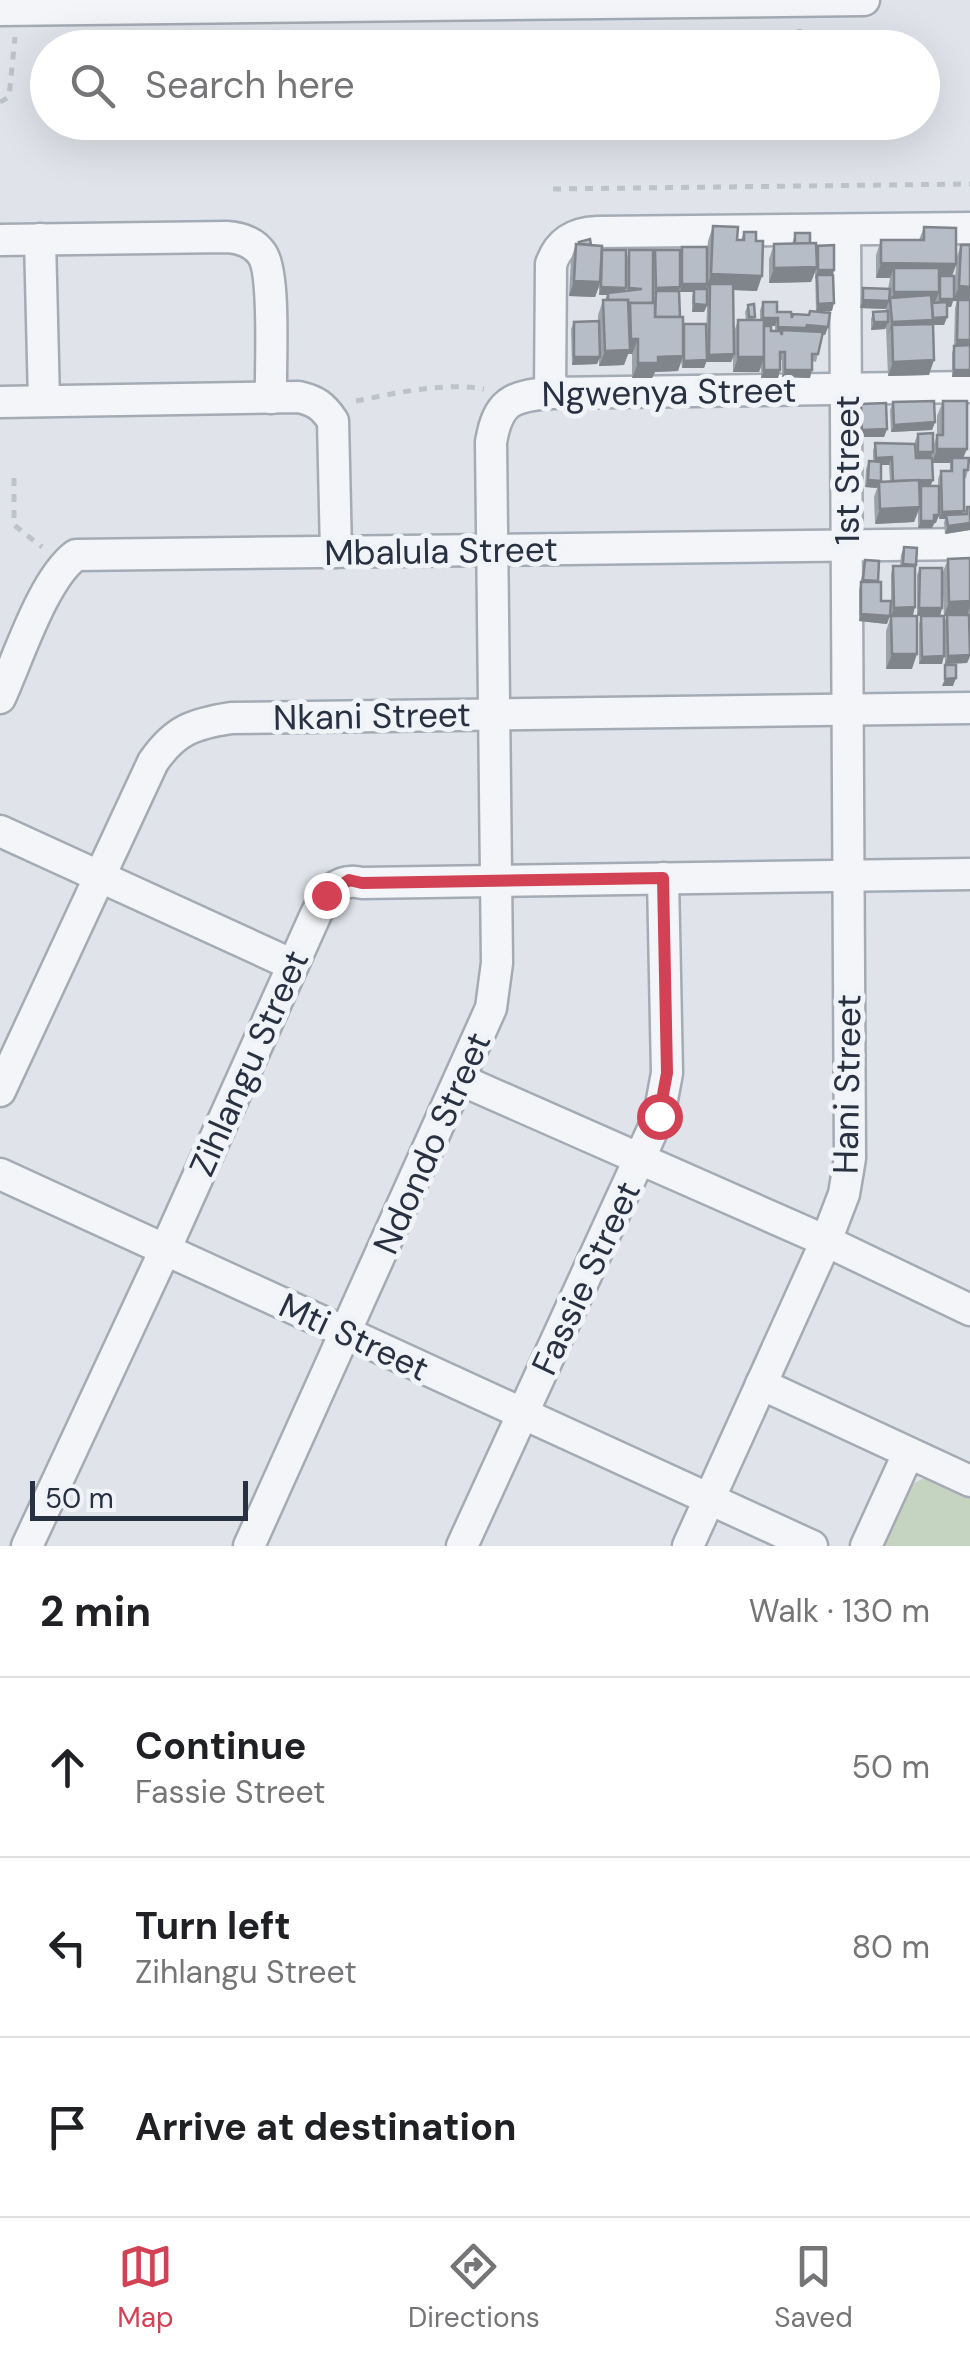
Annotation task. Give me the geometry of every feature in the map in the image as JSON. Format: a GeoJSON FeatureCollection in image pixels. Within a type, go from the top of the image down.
{"type":"FeatureCollection","features":[{"type":"Feature","properties":{"kind":"street"},"geometry":{"type":"LineString","coordinates":[[9,10],[864,0]]}},
{"type":"Feature","properties":{"kind":"street"},"geometry":{"type":"LineString","coordinates":[[550,393],[551,264],[559,247],[576,234],[970,228]]}},
{"type":"Feature","properties":{"kind":"street","name":"1st Street"},"geometry":{"type":"LineString","coordinates":[[845,230],[848,710]]}},
{"type":"Feature","properties":{"kind":"street"},"geometry":{"type":"LineString","coordinates":[[0,240],[236,238],[254,246],[262,254],[270,275],[271,398]]}},
{"type":"Feature","properties":{"kind":"street"},"geometry":{"type":"LineString","coordinates":[[40,239],[44,401]]}},
{"type":"Feature","properties":{"kind":"street","name":"Ngwenya Street"},"geometry":{"type":"LineString","coordinates":[[496,714],[491,442],[495,418],[519,396],[970,387]]}},
{"type":"Feature","properties":{"kind":"street"},"geometry":{"type":"LineString","coordinates":[[0,402],[299,397],[324,407],[333,421],[336,552]]}},
{"type":"Feature","properties":{"kind":"street","name":"Mbalula Street"},"geometry":{"type":"LineString","coordinates":[[64,564],[76,555],[970,544]]}},
{"type":"Feature","properties":{"kind":"street"},"geometry":{"type":"LineString","coordinates":[[0,698],[7,664],[64,564]]}},
{"type":"Feature","properties":{"kind":"street","name":"Nkani Street"},"geometry":{"type":"LineString","coordinates":[[0,1091],[153,762],[167,742],[182,731],[230,718],[970,708]]}},
{"type":"Feature","properties":{"kind":"street","name":"Hani Street"},"geometry":{"type":"LineString","coordinates":[[688,1546],[844,1194],[850,1158],[848,710]]}},
{"type":"Feature","properties":{"kind":"street","name":"Ndondo Street"},"geometry":{"type":"LineString","coordinates":[[249,1546],[492,1008],[496,988],[498,881],[496,714]]}},
{"type":"Feature","properties":{"kind":"street"},"geometry":{"type":"LineString","coordinates":[[0,831],[293,964]]}},
{"type":"Feature","properties":{"kind":"street","name":"Zihlangu Street"},"geometry":{"type":"LineString","coordinates":[[27,1546],[326,895],[349,880],[362,883],[970,874]]}},
{"type":"Feature","properties":{"kind":"street","name":"Fassie Street"},"geometry":{"type":"LineString","coordinates":[[462,1546],[659,1116],[667,1073],[663,878]]}},
{"type":"Feature","properties":{"kind":"street"},"geometry":{"type":"LineString","coordinates":[[461,1080],[826,1241],[970,1310]]}},
{"type":"Feature","properties":{"kind":"street","name":"Mti Street"},"geometry":{"type":"LineString","coordinates":[[0,1174],[812,1546]]}},
{"type":"Feature","properties":{"kind":"street"},"geometry":{"type":"LineString","coordinates":[[762,1384],[970,1481]]}},
{"type":"Feature","properties":{"kind":"street"},"geometry":{"type":"LineString","coordinates":[[866,1546],[908,1454]]}},
{"type":"Feature","properties":{"kind":"path"},"geometry":{"type":"LineString","coordinates":[[0,102],[10,97],[9,10]]}},
{"type":"Feature","properties":{"kind":"path"},"geometry":{"type":"LineString","coordinates":[[553,189],[970,184]]}},
{"type":"Feature","properties":{"kind":"path"},"geometry":{"type":"LineString","coordinates":[[324,407],[411,390],[470,387],[519,396]]}},
{"type":"Feature","properties":{"kind":"path"},"geometry":{"type":"LineString","coordinates":[[14,478],[14,525],[64,564]]}},
{"type":"Feature","properties":{"kind":"green space"},"geometry":{"type":"Polygon","coordinates":[[[922,1479],[970,1494],[970,1546],[878,1546],[908,1486],[922,1479]]]}},
{"type":"Feature","properties":{"kind":"building"},"geometry":{"type":"Polygon","coordinates":[[[713,226],[738,227],[737,240],[744,240],[744,232],[756,232],[756,241],[763,241],[762,276],[711,274],[713,226]]]}},
{"type":"Feature","properties":{"kind":"building"},"geometry":{"type":"Polygon","coordinates":[[[924,227],[956,228],[956,264],[881,263],[881,240],[924,240],[924,227]]]}},
{"type":"Feature","properties":{"kind":"building"},"geometry":{"type":"Polygon","coordinates":[[[795,233],[810,233],[810,243],[795,244],[795,233]]]}},
{"type":"Feature","properties":{"kind":"building"},"geometry":{"type":"Polygon","coordinates":[[[816,243],[817,267],[774,268],[774,244],[816,243]]]}},
{"type":"Feature","properties":{"kind":"building"},"geometry":{"type":"Polygon","coordinates":[[[576,244],[602,246],[600,282],[574,281],[576,244]]]}},
{"type":"Feature","properties":{"kind":"building"},"geometry":{"type":"Polygon","coordinates":[[[834,245],[834,270],[818,270],[818,246],[834,245]]]}},
{"type":"Feature","properties":{"kind":"building"},"geometry":{"type":"Polygon","coordinates":[[[961,245],[970,245],[970,287],[959,286],[961,245]]]}},
{"type":"Feature","properties":{"kind":"building"},"geometry":{"type":"Polygon","coordinates":[[[682,247],[707,247],[707,284],[682,284],[682,247]]]}},
{"type":"Feature","properties":{"kind":"building"},"geometry":{"type":"Polygon","coordinates":[[[602,250],[626,250],[626,288],[601,287],[602,250]]]}},
{"type":"Feature","properties":{"kind":"building"},"geometry":{"type":"Polygon","coordinates":[[[629,250],[653,250],[653,303],[628,306],[628,300],[608,300],[608,293],[642,289],[629,288],[629,250]]]}},
{"type":"Feature","properties":{"kind":"building"},"geometry":{"type":"Polygon","coordinates":[[[655,250],[680,250],[680,287],[656,288],[655,250]]]}},
{"type":"Feature","properties":{"kind":"building"},"geometry":{"type":"Polygon","coordinates":[[[894,268],[939,268],[939,292],[894,292],[894,268]]]}},
{"type":"Feature","properties":{"kind":"building"},"geometry":{"type":"Polygon","coordinates":[[[817,275],[833,275],[834,303],[818,304],[817,275]]]}},
{"type":"Feature","properties":{"kind":"building"},"geometry":{"type":"Polygon","coordinates":[[[940,276],[954,276],[954,299],[940,299],[940,276]]]}},
{"type":"Feature","properties":{"kind":"building"},"geometry":{"type":"Polygon","coordinates":[[[710,284],[733,284],[734,354],[709,355],[710,284]]]}},
{"type":"Feature","properties":{"kind":"building"},"geometry":{"type":"Polygon","coordinates":[[[863,288],[890,289],[889,301],[863,300],[863,288]]]}},
{"type":"Feature","properties":{"kind":"building"},"geometry":{"type":"Polygon","coordinates":[[[694,289],[707,289],[707,305],[694,304],[694,289]]]}},
{"type":"Feature","properties":{"kind":"building"},"geometry":{"type":"Polygon","coordinates":[[[656,291],[679,291],[680,317],[655,317],[656,291]]]}},
{"type":"Feature","properties":{"kind":"building"},"geometry":{"type":"Polygon","coordinates":[[[931,295],[933,320],[892,322],[890,298],[931,295]]]}},
{"type":"Feature","properties":{"kind":"building"},"geometry":{"type":"Polygon","coordinates":[[[603,300],[628,300],[630,350],[605,351],[603,300]]]}},
{"type":"Feature","properties":{"kind":"building"},"geometry":{"type":"Polygon","coordinates":[[[958,300],[970,300],[970,340],[957,340],[958,300]]]}},
{"type":"Feature","properties":{"kind":"building"},"geometry":{"type":"Polygon","coordinates":[[[763,302],[777,302],[777,312],[791,312],[792,318],[793,314],[809,315],[810,311],[830,313],[828,327],[778,327],[778,318],[763,318],[763,302]]]}},
{"type":"Feature","properties":{"kind":"building"},"geometry":{"type":"Polygon","coordinates":[[[947,302],[947,317],[933,318],[932,303],[947,302]]]}},
{"type":"Feature","properties":{"kind":"building"},"geometry":{"type":"Polygon","coordinates":[[[630,303],[655,303],[655,317],[683,317],[683,356],[658,357],[658,363],[638,363],[638,339],[631,339],[630,303]]]}},
{"type":"Feature","properties":{"kind":"building"},"geometry":{"type":"Polygon","coordinates":[[[754,304],[755,317],[749,317],[748,305],[754,304]]]}},
{"type":"Feature","properties":{"kind":"building"},"geometry":{"type":"Polygon","coordinates":[[[888,311],[888,322],[874,322],[873,312],[888,311]]]}},
{"type":"Feature","properties":{"kind":"building"},"geometry":{"type":"Polygon","coordinates":[[[738,320],[764,320],[764,357],[738,357],[738,320]]]}},
{"type":"Feature","properties":{"kind":"building"},"geometry":{"type":"Polygon","coordinates":[[[599,321],[600,357],[574,357],[574,322],[599,321]]]}},
{"type":"Feature","properties":{"kind":"building"},"geometry":{"type":"Polygon","coordinates":[[[684,324],[706,324],[707,360],[684,361],[684,324]]]}},
{"type":"Feature","properties":{"kind":"building"},"geometry":{"type":"Polygon","coordinates":[[[933,324],[934,360],[893,362],[892,325],[933,324]]]}},
{"type":"Feature","properties":{"kind":"building"},"geometry":{"type":"Polygon","coordinates":[[[764,326],[771,326],[771,331],[780,331],[782,335],[782,330],[823,332],[818,354],[812,354],[812,370],[785,370],[785,352],[780,352],[780,370],[764,370],[764,326]]]}},
{"type":"Feature","properties":{"kind":"building"},"geometry":{"type":"Polygon","coordinates":[[[970,345],[970,370],[954,370],[954,346],[970,345]]]}},
{"type":"Feature","properties":{"kind":"building"},"geometry":{"type":"Polygon","coordinates":[[[934,401],[935,422],[894,425],[893,402],[934,401]]]}},
{"type":"Feature","properties":{"kind":"building"},"geometry":{"type":"Polygon","coordinates":[[[943,401],[967,401],[967,449],[937,449],[937,435],[943,435],[943,401]]]}},
{"type":"Feature","properties":{"kind":"building"},"geometry":{"type":"Polygon","coordinates":[[[886,403],[887,429],[862,430],[861,404],[886,403]]]}},
{"type":"Feature","properties":{"kind":"building"},"geometry":{"type":"Polygon","coordinates":[[[933,433],[933,452],[918,452],[918,434],[933,433]]]}},
{"type":"Feature","properties":{"kind":"building"},"geometry":{"type":"Polygon","coordinates":[[[875,443],[915,444],[916,458],[932,458],[933,480],[893,481],[892,457],[876,458],[875,443]]]}},
{"type":"Feature","properties":{"kind":"building"},"geometry":{"type":"Polygon","coordinates":[[[952,458],[969,458],[968,470],[964,470],[964,511],[942,512],[941,471],[952,471],[952,458]]]}},
{"type":"Feature","properties":{"kind":"building"},"geometry":{"type":"Polygon","coordinates":[[[869,461],[881,462],[881,481],[868,480],[869,461]]]}},
{"type":"Feature","properties":{"kind":"building"},"geometry":{"type":"Polygon","coordinates":[[[919,480],[920,507],[880,509],[879,482],[919,480]]]}},
{"type":"Feature","properties":{"kind":"building"},"geometry":{"type":"Polygon","coordinates":[[[921,486],[939,486],[939,515],[934,515],[934,521],[921,521],[921,486]]]}},
{"type":"Feature","properties":{"kind":"building"},"geometry":{"type":"Polygon","coordinates":[[[967,507],[970,523],[948,526],[946,515],[967,514],[967,507]]]}},
{"type":"Feature","properties":{"kind":"building"},"geometry":{"type":"Polygon","coordinates":[[[904,547],[917,548],[916,565],[903,564],[904,547]]]}},
{"type":"Feature","properties":{"kind":"building"},"geometry":{"type":"Polygon","coordinates":[[[970,558],[970,601],[949,602],[948,559],[970,558]]]}},
{"type":"Feature","properties":{"kind":"building"},"geometry":{"type":"Polygon","coordinates":[[[865,560],[879,561],[878,581],[863,580],[865,560]]]}},
{"type":"Feature","properties":{"kind":"building"},"geometry":{"type":"Polygon","coordinates":[[[893,566],[915,566],[915,607],[894,608],[893,566]]]}},
{"type":"Feature","properties":{"kind":"building"},"geometry":{"type":"Polygon","coordinates":[[[920,568],[942,568],[942,608],[919,608],[920,568]]]}},
{"type":"Feature","properties":{"kind":"building"},"geometry":{"type":"Polygon","coordinates":[[[861,582],[881,582],[881,601],[891,601],[890,616],[861,614],[861,582]]]}},
{"type":"Feature","properties":{"kind":"building"},"geometry":{"type":"Polygon","coordinates":[[[947,615],[969,615],[970,655],[948,656],[947,615]]]}},
{"type":"Feature","properties":{"kind":"building"},"geometry":{"type":"Polygon","coordinates":[[[891,616],[917,616],[917,654],[892,654],[891,616]]]}},
{"type":"Feature","properties":{"kind":"building"},"geometry":{"type":"Polygon","coordinates":[[[921,616],[944,616],[944,656],[922,657],[921,616]]]}},
{"type":"Feature","properties":{"kind":"building"},"geometry":{"type":"Polygon","coordinates":[[[945,665],[956,665],[956,678],[945,679],[945,665]]]}},
{"type":"Feature","properties":{"kind":"route"},"geometry":{"type":"LineString","coordinates":[[326,895],[349,880],[362,883],[663,878],[668,1036],[665,1096],[659,1116]]}}]}
